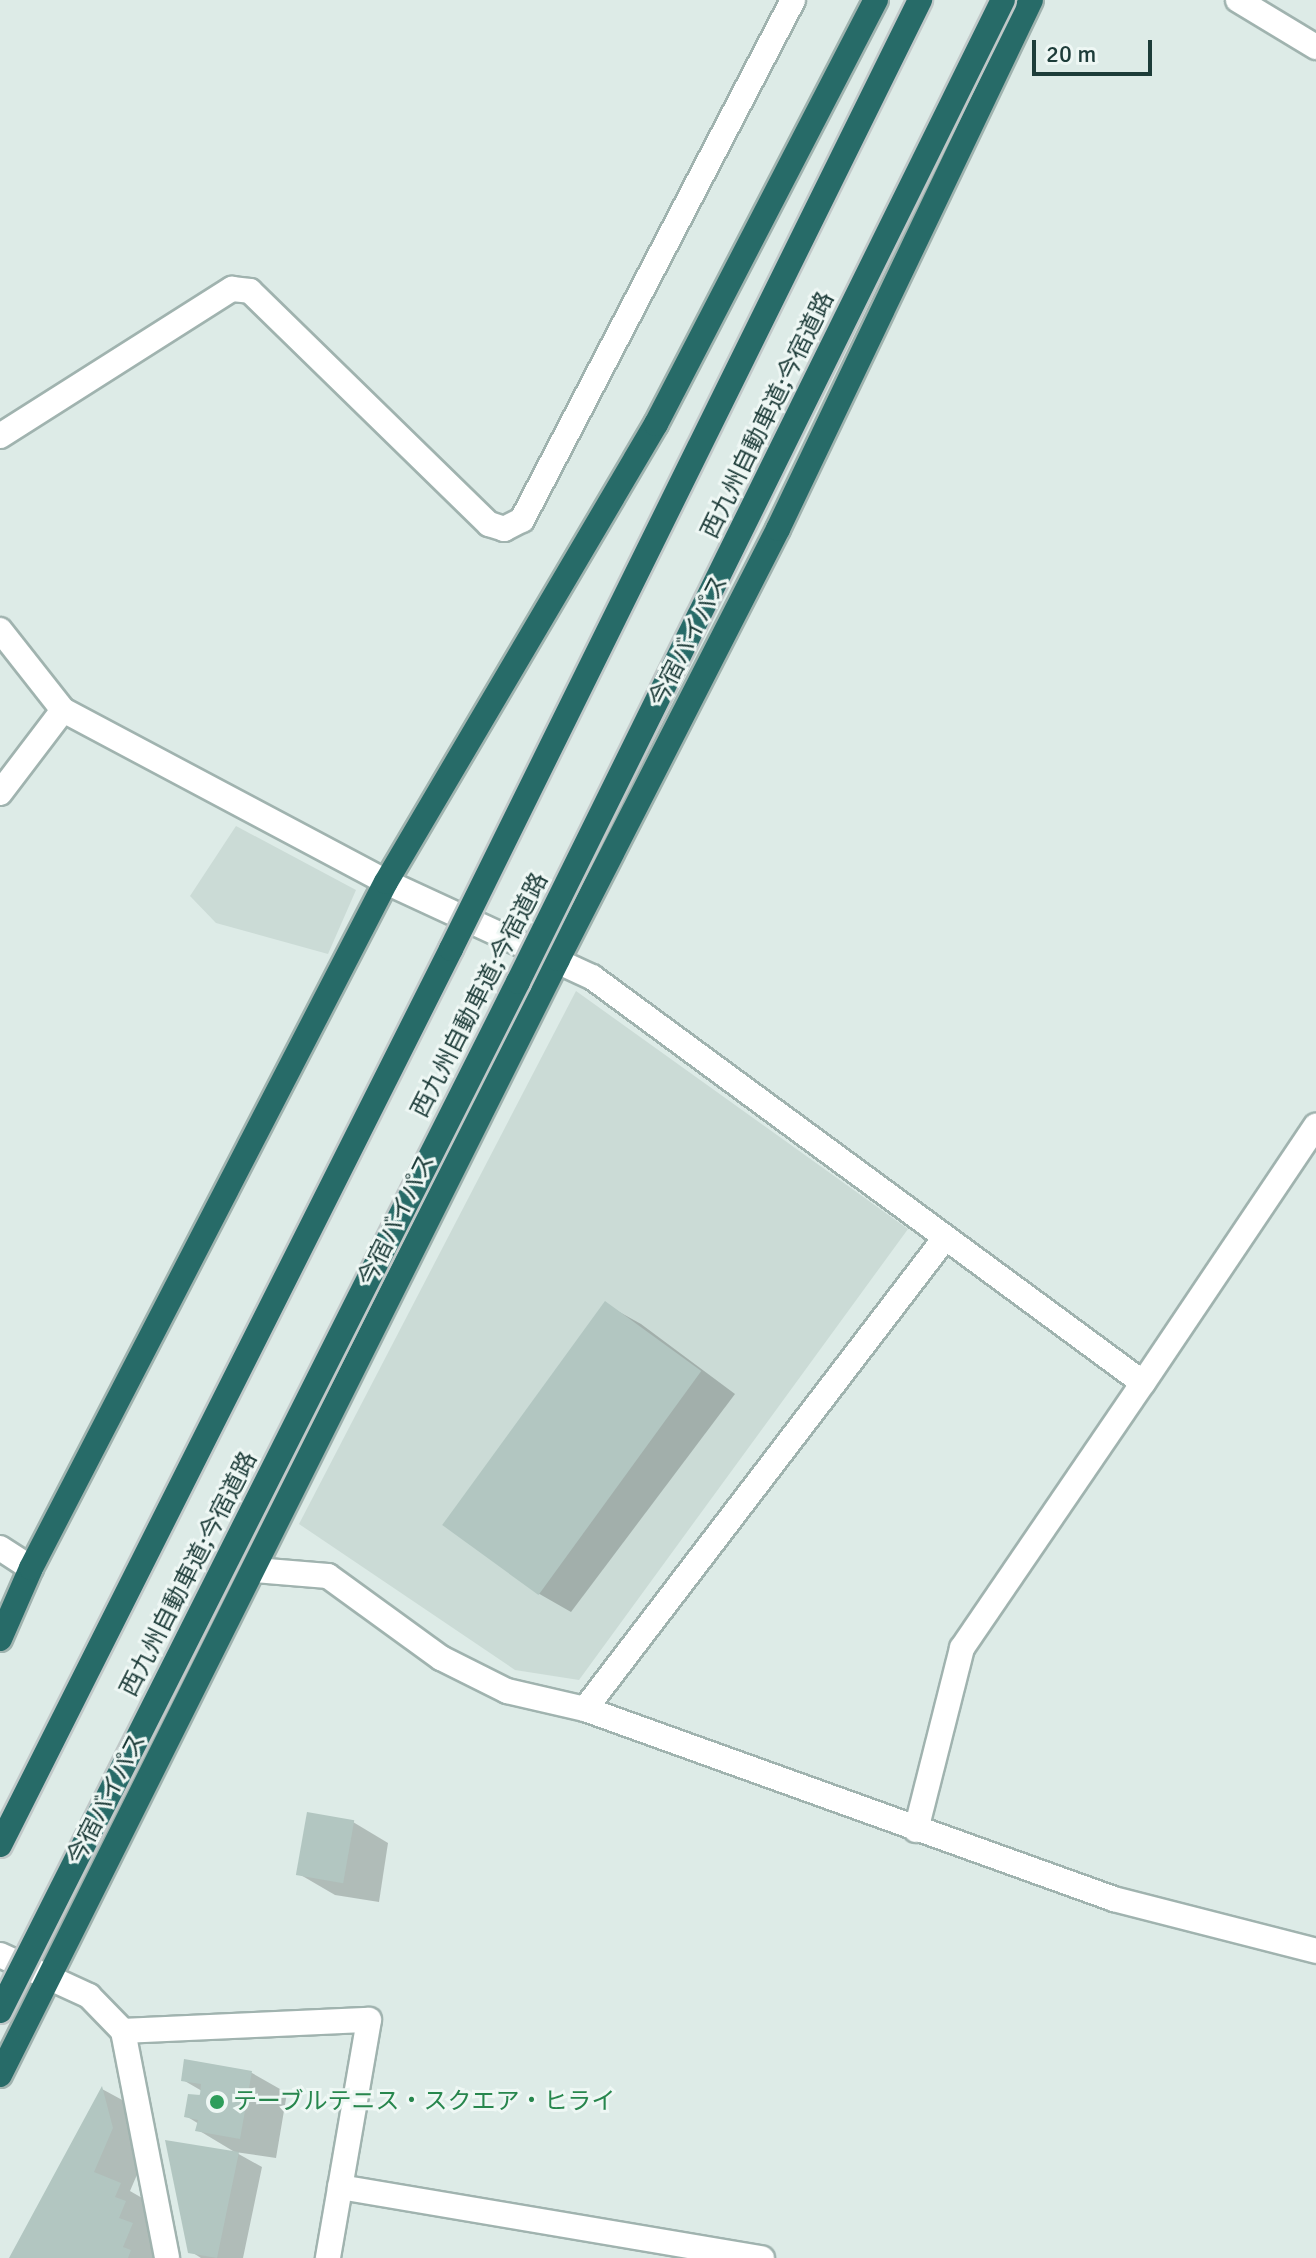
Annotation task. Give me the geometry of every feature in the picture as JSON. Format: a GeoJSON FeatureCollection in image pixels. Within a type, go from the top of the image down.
{"type":"FeatureCollection","features":[{"type":"Feature","properties":{"kind":"highway"},"geometry":{"type":"LineString","coordinates":[[0,1639],[31,1568],[386,882],[656,424],[876,0]]}},
{"type":"Feature","properties":{"kind":"highway","name":"西九州自動車道;今宿道路"},"geometry":{"type":"LineString","coordinates":[[0,1845],[472,906],[920,0]]}},
{"type":"Feature","properties":{"kind":"highway","name":"西九州自動車道;今宿道路"},"geometry":{"type":"LineString","coordinates":[[0,2011],[525,968],[1003,0]]}},
{"type":"Feature","properties":{"kind":"highway","name":"今宿バイパス"},"geometry":{"type":"LineString","coordinates":[[0,2075],[558,959],[778,529],[1031,0]]}},
{"type":"Feature","properties":{"kind":"street"},"geometry":{"type":"LineString","coordinates":[[0,436],[232,289],[250,291],[489,524],[504,529],[522,520],[793,0]]}},
{"type":"Feature","properties":{"kind":"street"},"geometry":{"type":"LineString","coordinates":[[1238,0],[1316,47]]}},
{"type":"Feature","properties":{"kind":"street"},"geometry":{"type":"LineString","coordinates":[[0,630],[63,710],[386,882],[592,977],[1143,1383]]}},
{"type":"Feature","properties":{"kind":"street"},"geometry":{"type":"LineString","coordinates":[[0,793],[63,710]]}},
{"type":"Feature","properties":{"kind":"street"},"geometry":{"type":"LineString","coordinates":[[916,1830],[962,1648],[1316,1126]]}},
{"type":"Feature","properties":{"kind":"street"},"geometry":{"type":"LineString","coordinates":[[585,1709],[945,1238]]}},
{"type":"Feature","properties":{"kind":"street"},"geometry":{"type":"LineString","coordinates":[[0,1548],[31,1568]]}},
{"type":"Feature","properties":{"kind":"street"},"geometry":{"type":"LineString","coordinates":[[255,1570],[328,1576],[441,1658],[507,1691],[585,1709],[1114,1899],[1316,1951]]}},
{"type":"Feature","properties":{"kind":"street"},"geometry":{"type":"LineString","coordinates":[[0,1955],[89,1996],[123,2031],[167,2258]]}},
{"type":"Feature","properties":{"kind":"street"},"geometry":{"type":"LineString","coordinates":[[123,2031],[369,2020],[328,2258]]}},
{"type":"Feature","properties":{"kind":"street"},"geometry":{"type":"LineString","coordinates":[[340,2187],[762,2258]]}},
{"type":"Feature","properties":{"kind":"shaded area"},"geometry":{"type":"Polygon","coordinates":[[[236,826],[356,890],[328,954],[216,923],[190,896],[236,826]]]}},
{"type":"Feature","properties":{"kind":"shaded area"},"geometry":{"type":"Polygon","coordinates":[[[576,991],[908,1229],[579,1680],[515,1670],[299,1524],[576,991]]]}},
{"type":"Feature","properties":{"kind":"building"},"geometry":{"type":"Polygon","coordinates":[[[605,1301],[701,1371],[538,1595],[442,1525],[605,1301]]]}},
{"type":"Feature","properties":{"kind":"building"},"geometry":{"type":"Polygon","coordinates":[[[307,1812],[354,1820],[343,1883],[296,1875],[307,1812]]]}},
{"type":"Feature","properties":{"kind":"building"},"geometry":{"type":"Polygon","coordinates":[[[184,2059],[252,2071],[240,2139],[195,2131],[198,2120],[184,2117],[188,2094],[200,2095],[201,2084],[181,2081],[184,2059]]]}},
{"type":"Feature","properties":{"kind":"building"},"geometry":{"type":"Polygon","coordinates":[[[102,2086],[113,2128],[94,2172],[121,2183],[115,2197],[126,2201],[119,2218],[133,2223],[123,2247],[131,2250],[128,2258],[9,2258],[102,2086]]]}},
{"type":"Feature","properties":{"kind":"building"},"geometry":{"type":"Polygon","coordinates":[[[165,2140],[239,2152],[217,2258],[188,2253],[165,2140]]]}},
{"type":"Feature","properties":{"kind":"place","name":"テーブルテニス・スクエア・ヒライ"},"geometry":{"type":"Point","coordinates":[217,2102]}}]}
